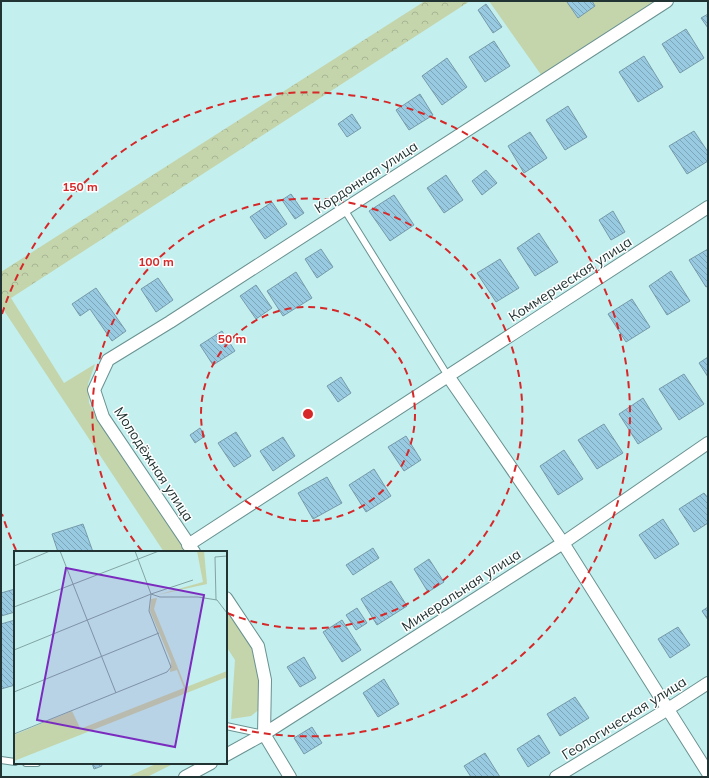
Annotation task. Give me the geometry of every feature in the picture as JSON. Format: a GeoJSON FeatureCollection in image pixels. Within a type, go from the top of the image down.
{"type":"FeatureCollection","features":[{"type":"Feature","properties":{"kind":"street","name":"Кордонная улица"},"geometry":{"type":"LineString","coordinates":[[94,390],[108,360],[170,322],[667,1]]}},
{"type":"Feature","properties":{"kind":"street","name":"Коммерческая улица"},"geometry":{"type":"LineString","coordinates":[[191,548],[448,376],[708,207]]}},
{"type":"Feature","properties":{"kind":"street"},"geometry":{"type":"LineString","coordinates":[[448,376],[563,543],[708,773]]}},
{"type":"Feature","properties":{"kind":"street","name":"Молодёжная улица"},"geometry":{"type":"LineString","coordinates":[[94,390],[103,417],[191,548]]}},
{"type":"Feature","properties":{"kind":"street","name":"Минеральная улица"},"geometry":{"type":"LineString","coordinates":[[227,754],[264,734],[563,543],[708,443]]}},
{"type":"Feature","properties":{"kind":"street"},"geometry":{"type":"LineString","coordinates":[[227,600],[258,646],[265,680],[264,734],[290,777]]}},
{"type":"Feature","properties":{"kind":"street","name":"Геологическая улица"},"geometry":{"type":"LineString","coordinates":[[556,777],[708,683]]}},
{"type":"Feature","properties":{"kind":"street"},"geometry":{"type":"LineString","coordinates":[[185,777],[209,764]]}},
{"type":"Feature","properties":{"kind":"lane"},"geometry":{"type":"LineString","coordinates":[[344,209],[448,376]]}},
{"type":"Feature","properties":{"kind":"lane"},"geometry":{"type":"LineString","coordinates":[[227,726],[264,734]]}},
{"type":"Feature","properties":{"kind":"lane"},"geometry":{"type":"LineString","coordinates":[[1,760],[14,762]]}},
{"type":"Feature","properties":{"kind":"green space"},"geometry":{"type":"Polygon","coordinates":[[[425,1],[470,1],[11,298],[1,302],[1,272],[425,1]]]}},
{"type":"Feature","properties":{"kind":"green space"},"geometry":{"type":"Polygon","coordinates":[[[489,1],[657,1],[542,76],[489,1]]]}},
{"type":"Feature","properties":{"kind":"green space"},"geometry":{"type":"Polygon","coordinates":[[[11,298],[64,383],[95,364],[88,384],[89,403],[99,422],[186,551],[163,551],[1,306],[1,302],[11,298]]]}},
{"type":"Feature","properties":{"kind":"green space"},"geometry":{"type":"Polygon","coordinates":[[[227,608],[247,638],[252,649],[258,671],[261,708],[251,716],[231,719],[235,660],[227,648],[227,608]]]}},
{"type":"Feature","properties":{"kind":"green space"},"geometry":{"type":"Polygon","coordinates":[[[156,764],[173,764],[147,777],[127,777],[156,764]]]}},
{"type":"Feature","properties":{"kind":"building"},"geometry":{"type":"Polygon","coordinates":[[[592,1],[595,6],[578,18],[567,2],[592,1]]]}},
{"type":"Feature","properties":{"kind":"building"},"geometry":{"type":"Polygon","coordinates":[[[486,4],[502,27],[493,33],[478,10],[486,4]]]}},
{"type":"Feature","properties":{"kind":"building"},"geometry":{"type":"Polygon","coordinates":[[[708,14],[708,28],[701,18],[708,14]]]}},
{"type":"Feature","properties":{"kind":"building"},"geometry":{"type":"Polygon","coordinates":[[[686,29],[704,58],[680,73],[662,44],[686,29]]]}},
{"type":"Feature","properties":{"kind":"building"},"geometry":{"type":"Polygon","coordinates":[[[494,41],[510,66],[485,82],[469,57],[494,41]]]}},
{"type":"Feature","properties":{"kind":"building"},"geometry":{"type":"Polygon","coordinates":[[[644,56],[663,87],[638,102],[619,72],[644,56]]]}},
{"type":"Feature","properties":{"kind":"building"},"geometry":{"type":"Polygon","coordinates":[[[447,58],[467,87],[442,105],[422,76],[447,58]]]}},
{"type":"Feature","properties":{"kind":"building"},"geometry":{"type":"Polygon","coordinates":[[[420,94],[433,115],[409,130],[396,110],[420,94]]]}},
{"type":"Feature","properties":{"kind":"building"},"geometry":{"type":"Polygon","coordinates":[[[568,106],[587,137],[565,150],[546,120],[568,106]]]}},
{"type":"Feature","properties":{"kind":"building"},"geometry":{"type":"Polygon","coordinates":[[[352,114],[361,128],[347,137],[338,124],[352,114]]]}},
{"type":"Feature","properties":{"kind":"building"},"geometry":{"type":"Polygon","coordinates":[[[694,131],[708,152],[708,161],[687,174],[669,146],[694,131]]]}},
{"type":"Feature","properties":{"kind":"building"},"geometry":{"type":"Polygon","coordinates":[[[530,132],[547,158],[524,173],[508,146],[530,132]]]}},
{"type":"Feature","properties":{"kind":"building"},"geometry":{"type":"Polygon","coordinates":[[[486,170],[497,183],[482,195],[472,181],[486,170]]]}},
{"type":"Feature","properties":{"kind":"building"},"geometry":{"type":"Polygon","coordinates":[[[446,175],[463,200],[444,213],[427,188],[446,175]]]}},
{"type":"Feature","properties":{"kind":"building"},"geometry":{"type":"Polygon","coordinates":[[[291,194],[304,213],[295,219],[282,200],[291,194]]]}},
{"type":"Feature","properties":{"kind":"building"},"geometry":{"type":"Polygon","coordinates":[[[394,195],[414,225],[390,241],[369,211],[394,195]]]}},
{"type":"Feature","properties":{"kind":"building"},"geometry":{"type":"Polygon","coordinates":[[[272,202],[287,224],[265,239],[250,217],[272,202]]]}},
{"type":"Feature","properties":{"kind":"building"},"geometry":{"type":"Polygon","coordinates":[[[613,211],[625,232],[611,240],[599,220],[613,211]]]}},
{"type":"Feature","properties":{"kind":"building"},"geometry":{"type":"Polygon","coordinates":[[[539,233],[558,262],[535,276],[517,248],[539,233]]]}},
{"type":"Feature","properties":{"kind":"building"},"geometry":{"type":"Polygon","coordinates":[[[321,249],[333,267],[317,278],[305,259],[321,249]]]}},
{"type":"Feature","properties":{"kind":"building"},"geometry":{"type":"Polygon","coordinates":[[[708,249],[708,286],[706,287],[689,260],[708,249]]]}},
{"type":"Feature","properties":{"kind":"building"},"geometry":{"type":"Polygon","coordinates":[[[500,259],[519,288],[496,302],[477,273],[500,259]]]}},
{"type":"Feature","properties":{"kind":"building"},"geometry":{"type":"Polygon","coordinates":[[[671,271],[690,301],[667,315],[649,286],[671,271]]]}},
{"type":"Feature","properties":{"kind":"building"},"geometry":{"type":"Polygon","coordinates":[[[296,272],[312,298],[283,316],[267,291],[296,272]]]}},
{"type":"Feature","properties":{"kind":"building"},"geometry":{"type":"Polygon","coordinates":[[[158,278],[173,300],[156,312],[141,289],[158,278]]]}},
{"type":"Feature","properties":{"kind":"building"},"geometry":{"type":"Polygon","coordinates":[[[256,285],[272,308],[256,319],[240,296],[256,285]]]}},
{"type":"Feature","properties":{"kind":"building"},"geometry":{"type":"Polygon","coordinates":[[[96,288],[126,331],[112,341],[90,309],[80,316],[72,304],[96,288]]]}},
{"type":"Feature","properties":{"kind":"building"},"geometry":{"type":"Polygon","coordinates":[[[632,299],[650,327],[626,342],[608,314],[632,299]]]}},
{"type":"Feature","properties":{"kind":"building"},"geometry":{"type":"Polygon","coordinates":[[[222,331],[235,351],[213,365],[200,345],[222,331]]]}},
{"type":"Feature","properties":{"kind":"building"},"geometry":{"type":"Polygon","coordinates":[[[708,357],[708,377],[699,363],[708,357]]]}},
{"type":"Feature","properties":{"kind":"building"},"geometry":{"type":"Polygon","coordinates":[[[684,374],[704,404],[679,420],[659,389],[684,374]]]}},
{"type":"Feature","properties":{"kind":"building"},"geometry":{"type":"Polygon","coordinates":[[[341,377],[351,393],[338,402],[327,386],[341,377]]]}},
{"type":"Feature","properties":{"kind":"building"},"geometry":{"type":"Polygon","coordinates":[[[643,398],[662,429],[638,444],[619,414],[643,398]]]}},
{"type":"Feature","properties":{"kind":"building"},"geometry":{"type":"Polygon","coordinates":[[[604,424],[623,453],[597,469],[578,440],[604,424]]]}},
{"type":"Feature","properties":{"kind":"building"},"geometry":{"type":"Polygon","coordinates":[[[200,428],[205,436],[195,443],[190,435],[200,428]]]}},
{"type":"Feature","properties":{"kind":"building"},"geometry":{"type":"Polygon","coordinates":[[[236,432],[251,456],[234,467],[218,443],[236,432]]]}},
{"type":"Feature","properties":{"kind":"building"},"geometry":{"type":"Polygon","coordinates":[[[406,436],[421,460],[404,471],[388,447],[406,436]]]}},
{"type":"Feature","properties":{"kind":"building"},"geometry":{"type":"Polygon","coordinates":[[[283,437],[295,456],[273,471],[260,451],[283,437]]]}},
{"type":"Feature","properties":{"kind":"building"},"geometry":{"type":"Polygon","coordinates":[[[564,450],[583,479],[558,495],[540,466],[564,450]]]}},
{"type":"Feature","properties":{"kind":"building"},"geometry":{"type":"Polygon","coordinates":[[[374,469],[391,496],[366,512],[349,485],[374,469]]]}},
{"type":"Feature","properties":{"kind":"building"},"geometry":{"type":"Polygon","coordinates":[[[327,477],[342,503],[313,519],[298,493],[327,477]]]}},
{"type":"Feature","properties":{"kind":"building"},"geometry":{"type":"Polygon","coordinates":[[[704,493],[708,498],[708,523],[694,532],[679,509],[704,493]]]}},
{"type":"Feature","properties":{"kind":"building"},"geometry":{"type":"Polygon","coordinates":[[[663,519],[679,544],[655,559],[639,535],[663,519]]]}},
{"type":"Feature","properties":{"kind":"building"},"geometry":{"type":"Polygon","coordinates":[[[83,524],[93,551],[58,551],[52,534],[83,524]]]}},
{"type":"Feature","properties":{"kind":"building"},"geometry":{"type":"Polygon","coordinates":[[[373,548],[379,558],[353,575],[346,565],[373,548]]]}},
{"type":"Feature","properties":{"kind":"building"},"geometry":{"type":"Polygon","coordinates":[[[429,559],[444,582],[428,592],[414,569],[429,559]]]}},
{"type":"Feature","properties":{"kind":"building"},"geometry":{"type":"Polygon","coordinates":[[[391,581],[407,606],[377,625],[361,599],[391,581]]]}},
{"type":"Feature","properties":{"kind":"building"},"geometry":{"type":"Polygon","coordinates":[[[14,589],[14,612],[1,616],[1,593],[14,589]]]}},
{"type":"Feature","properties":{"kind":"building"},"geometry":{"type":"Polygon","coordinates":[[[708,607],[708,620],[702,611],[708,607]]]}},
{"type":"Feature","properties":{"kind":"building"},"geometry":{"type":"Polygon","coordinates":[[[357,608],[367,623],[356,630],[346,615],[357,608]]]}},
{"type":"Feature","properties":{"kind":"building"},"geometry":{"type":"Polygon","coordinates":[[[14,620],[14,685],[1,689],[1,624],[14,620]]]}},
{"type":"Feature","properties":{"kind":"building"},"geometry":{"type":"Polygon","coordinates":[[[342,620],[361,650],[342,662],[323,632],[342,620]]]}},
{"type":"Feature","properties":{"kind":"building"},"geometry":{"type":"Polygon","coordinates":[[[678,627],[690,645],[670,658],[658,639],[678,627]]]}},
{"type":"Feature","properties":{"kind":"building"},"geometry":{"type":"Polygon","coordinates":[[[304,657],[316,678],[300,687],[287,667],[304,657]]]}},
{"type":"Feature","properties":{"kind":"building"},"geometry":{"type":"Polygon","coordinates":[[[384,679],[399,704],[378,717],[363,693],[384,679]]]}},
{"type":"Feature","properties":{"kind":"building"},"geometry":{"type":"Polygon","coordinates":[[[575,697],[589,718],[560,736],[547,714],[575,697]]]}},
{"type":"Feature","properties":{"kind":"building"},"geometry":{"type":"Polygon","coordinates":[[[312,727],[322,743],[304,754],[294,738],[312,727]]]}},
{"type":"Feature","properties":{"kind":"building"},"geometry":{"type":"Polygon","coordinates":[[[539,735],[550,753],[528,767],[517,749],[539,735]]]}},
{"type":"Feature","properties":{"kind":"building"},"geometry":{"type":"Polygon","coordinates":[[[485,753],[500,777],[471,777],[464,766],[485,753]]]}},
{"type":"Feature","properties":{"kind":"building"},"geometry":{"type":"Polygon","coordinates":[[[92,764],[101,764],[102,766],[94,769],[92,764]]]}}]}
